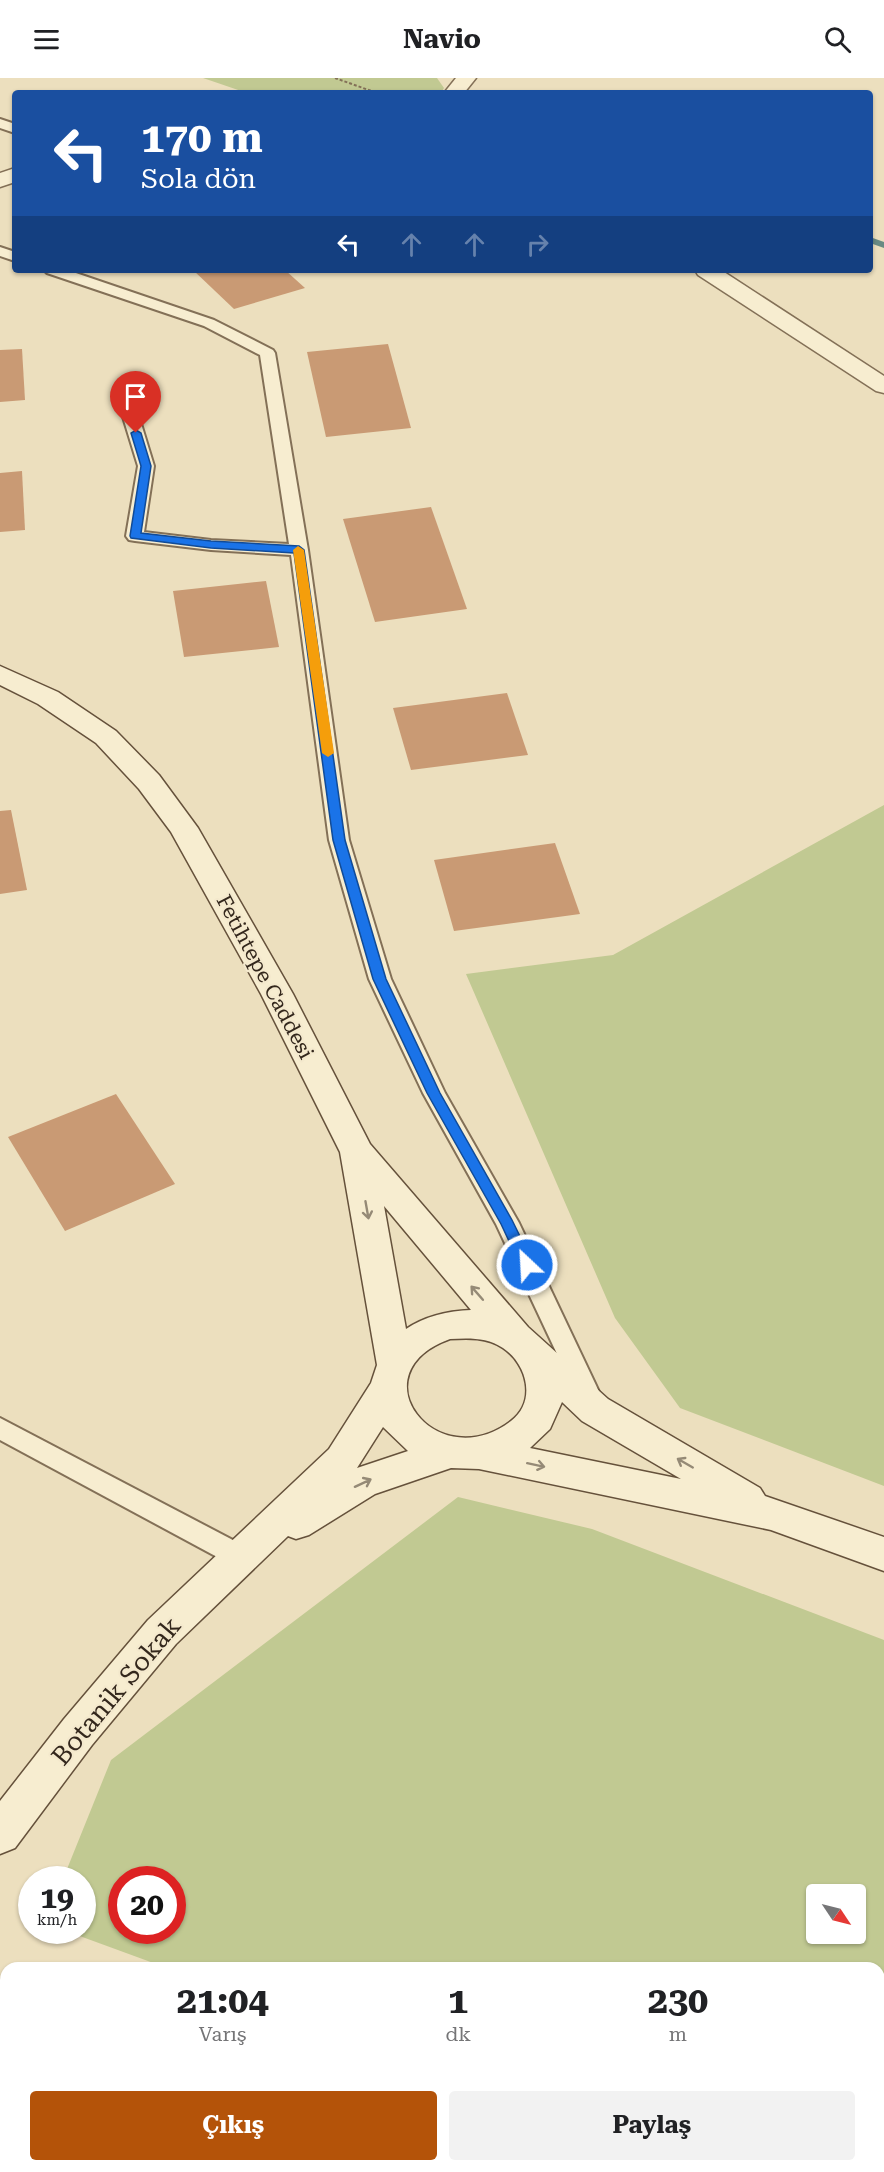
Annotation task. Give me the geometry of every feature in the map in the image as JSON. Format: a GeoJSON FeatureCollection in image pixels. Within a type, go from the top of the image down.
{"type":"FeatureCollection","features":[{"type":"Feature","properties":{"kind":"street"},"geometry":{"type":"LineString","coordinates":[[456,90],[466,78]]}},
{"type":"Feature","properties":{"kind":"street"},"geometry":{"type":"LineString","coordinates":[[711,273],[884,386]]}},
{"type":"Feature","properties":{"kind":"street","name":"Fetihtepe Caddesi"},"geometry":{"type":"LineString","coordinates":[[0,674],[48,698],[106,737],[149,782],[183,828],[277,994],[357,1152],[390,1376]]}},
{"type":"Feature","properties":{"kind":"street"},"geometry":{"type":"LineString","coordinates":[[357,1152],[524,1345],[543,1371],[546,1392],[540,1414],[526,1432],[504,1446],[465,1452]]}},
{"type":"Feature","properties":{"kind":"street"},"geometry":{"type":"LineString","coordinates":[[772,1514],[595,1410],[524,1345],[494,1328],[470,1323],[447,1326],[424,1333],[406,1346],[390,1376],[391,1407],[404,1428],[425,1443],[772,1514],[884,1554]]}},
{"type":"Feature","properties":{"kind":"street","name":"Botanik Sokak"},"geometry":{"type":"LineString","coordinates":[[0,1834],[78,1732],[162,1632],[342,1460],[390,1376]]}},
{"type":"Feature","properties":{"kind":"street","name":"Botanik Sokak"},"geometry":{"type":"LineString","coordinates":[[241,1557],[362,1482],[465,1452]]}},
{"type":"Feature","properties":{"kind":"lane"},"geometry":{"type":"LineString","coordinates":[[61,273],[209,323],[267,353],[299,550],[339,840],[380,979],[434,1093],[507,1223],[595,1410]]}},
{"type":"Feature","properties":{"kind":"lane"},"geometry":{"type":"LineString","coordinates":[[130,417],[146,466],[135,536],[211,545],[299,550]]}},
{"type":"Feature","properties":{"kind":"lane"},"geometry":{"type":"LineString","coordinates":[[0,1428],[241,1557]]}},
{"type":"Feature","properties":{"kind":"path"},"geometry":{"type":"LineString","coordinates":[[335,78],[368,90]]}},
{"type":"Feature","properties":{"kind":"green space"},"geometry":{"type":"Polygon","coordinates":[[[203,78],[437,78],[444,88],[443,90],[238,90],[203,78]]]}},
{"type":"Feature","properties":{"kind":"green space"},"geometry":{"type":"Polygon","coordinates":[[[884,805],[884,1486],[680,1408],[615,1318],[466,974],[613,955],[884,805]]]}},
{"type":"Feature","properties":{"kind":"green space"},"geometry":{"type":"Polygon","coordinates":[[[458,1497],[592,1529],[884,1640],[884,1962],[151,1962],[96,1942],[96,1866],[68,1866],[111,1760],[458,1497]]]}},
{"type":"Feature","properties":{"kind":"building"},"geometry":{"type":"Polygon","coordinates":[[[196,273],[288,273],[305,288],[234,309],[196,273]]]}},
{"type":"Feature","properties":{"kind":"building"},"geometry":{"type":"Polygon","coordinates":[[[388,344],[411,428],[326,437],[307,352],[388,344]]]}},
{"type":"Feature","properties":{"kind":"building"},"geometry":{"type":"Polygon","coordinates":[[[22,349],[25,400],[0,402],[0,350],[22,349]]]}},
{"type":"Feature","properties":{"kind":"building"},"geometry":{"type":"Polygon","coordinates":[[[22,471],[25,530],[0,532],[0,473],[22,471]]]}},
{"type":"Feature","properties":{"kind":"building"},"geometry":{"type":"Polygon","coordinates":[[[431,507],[467,609],[375,622],[343,519],[431,507]]]}},
{"type":"Feature","properties":{"kind":"building"},"geometry":{"type":"Polygon","coordinates":[[[266,581],[279,647],[184,657],[173,591],[266,581]]]}},
{"type":"Feature","properties":{"kind":"building"},"geometry":{"type":"Polygon","coordinates":[[[507,693],[528,755],[411,770],[393,708],[507,693]]]}},
{"type":"Feature","properties":{"kind":"building"},"geometry":{"type":"Polygon","coordinates":[[[11,810],[27,890],[0,894],[0,811],[11,810]]]}},
{"type":"Feature","properties":{"kind":"building"},"geometry":{"type":"Polygon","coordinates":[[[555,843],[580,914],[454,931],[434,860],[555,843]]]}},
{"type":"Feature","properties":{"kind":"building"},"geometry":{"type":"Polygon","coordinates":[[[116,1094],[175,1184],[65,1231],[8,1137],[116,1094]]]}},
{"type":"Feature","properties":{"kind":"waterway"},"geometry":{"type":"LineString","coordinates":[[873,241],[884,245]]}},
{"type":"Feature","properties":{"kind":"slow traffic"},"geometry":{"type":"LineString","coordinates":[[298,550],[328,753]]}},
{"type":"Feature","properties":{"kind":"route"},"geometry":{"type":"LineString","coordinates":[[136,433],[146,466],[135,536],[211,545],[299,550],[339,840],[380,979],[434,1093],[507,1223],[527,1265]]}}]}
